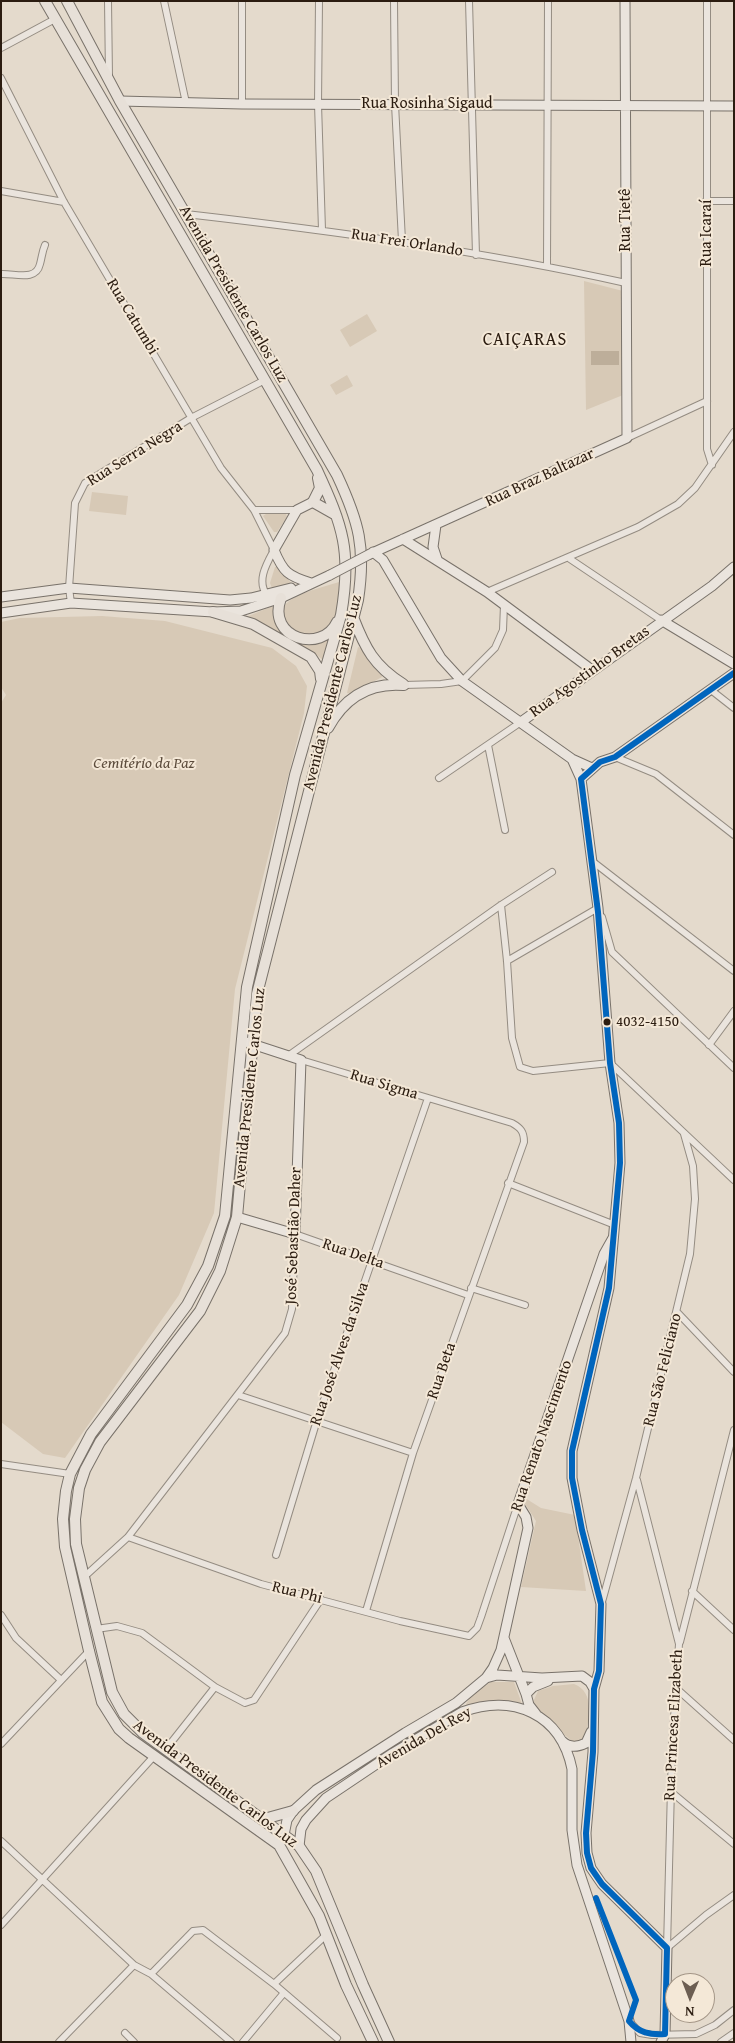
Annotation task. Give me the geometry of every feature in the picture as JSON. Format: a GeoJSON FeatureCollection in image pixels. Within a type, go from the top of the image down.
{"type":"FeatureCollection","features":[{"type":"Feature","properties":{"kind":"main road","name":"Avenida Presidente Carlos Luz"},"geometry":{"type":"LineString","coordinates":[[45,1],[317,470],[338,516],[346,550],[346,589],[341,615],[296,775],[249,978],[241,1041],[225,1216],[208,1266],[187,1305],[91,1434],[70,1474],[64,1519],[65,1547],[102,1702],[110,1715],[124,1734],[283,1850],[319,1916],[346,1985],[373,2042]]}},
{"type":"Feature","properties":{"kind":"main road","name":"Avenida Presidente Carlos Luz"},"geometry":{"type":"LineString","coordinates":[[67,1],[120,101],[337,475],[350,501],[362,549],[361,580],[353,617],[258,994],[237,1217],[220,1272],[200,1311],[100,1442],[85,1470],[79,1488],[75,1519],[76,1544],[112,1692],[117,1703],[132,1724],[300,1846],[316,1871],[363,1985],[389,2042]]}},
{"type":"Feature","properties":{"kind":"main road"},"geometry":{"type":"LineString","coordinates":[[102,101],[120,101]]}},
{"type":"Feature","properties":{"kind":"main road"},"geometry":{"type":"LineString","coordinates":[[317,470],[320,488],[313,502],[327,508],[338,516]]}},
{"type":"Feature","properties":{"kind":"main road"},"geometry":{"type":"LineString","coordinates":[[280,598],[277,610],[280,622],[291,635],[304,639],[325,635],[336,626],[341,615]]}},
{"type":"Feature","properties":{"kind":"main road"},"geometry":{"type":"LineString","coordinates":[[213,612],[254,624],[311,657],[320,671],[321,682]]}},
{"type":"Feature","properties":{"kind":"main road"},"geometry":{"type":"LineString","coordinates":[[353,617],[364,644],[377,665],[404,685]]}},
{"type":"Feature","properties":{"kind":"main road"},"geometry":{"type":"LineString","coordinates":[[320,742],[334,717],[348,700],[373,687],[404,685]]}},
{"type":"Feature","properties":{"kind":"main road"},"geometry":{"type":"LineString","coordinates":[[264,1819],[293,1811]]}},
{"type":"Feature","properties":{"kind":"street"},"geometry":{"type":"LineString","coordinates":[[108,1],[109,80]]}},
{"type":"Feature","properties":{"kind":"street"},"geometry":{"type":"LineString","coordinates":[[164,1],[186,103]]}},
{"type":"Feature","properties":{"kind":"street"},"geometry":{"type":"LineString","coordinates":[[242,1],[242,104]]}},
{"type":"Feature","properties":{"kind":"street"},"geometry":{"type":"LineString","coordinates":[[319,1],[318,104],[322,230]]}},
{"type":"Feature","properties":{"kind":"street"},"geometry":{"type":"LineString","coordinates":[[394,1],[395,104],[402,242]]}},
{"type":"Feature","properties":{"kind":"street"},"geometry":{"type":"LineString","coordinates":[[469,1],[476,255]]}},
{"type":"Feature","properties":{"kind":"street"},"geometry":{"type":"LineString","coordinates":[[547,266],[548,1]]}},
{"type":"Feature","properties":{"kind":"street","name":"Rua Tietê"},"geometry":{"type":"LineString","coordinates":[[625,1],[626,438]]}},
{"type":"Feature","properties":{"kind":"street","name":"Rua Icaraí"},"geometry":{"type":"LineString","coordinates":[[707,1],[707,449],[712,465]]}},
{"type":"Feature","properties":{"kind":"street"},"geometry":{"type":"LineString","coordinates":[[1,48],[55,19]]}},
{"type":"Feature","properties":{"kind":"street","name":"Rua Catumbi"},"geometry":{"type":"LineString","coordinates":[[1,78],[64,202],[221,468],[254,510],[280,564],[288,574],[311,583]]}},
{"type":"Feature","properties":{"kind":"street","name":"Rua Rosinha Sigaud"},"geometry":{"type":"LineString","coordinates":[[120,101],[242,104],[734,106]]}},
{"type":"Feature","properties":{"kind":"street"},"geometry":{"type":"LineString","coordinates":[[1,191],[64,202]]}},
{"type":"Feature","properties":{"kind":"street"},"geometry":{"type":"LineString","coordinates":[[706,201],[734,201]]}},
{"type":"Feature","properties":{"kind":"street","name":"Rua Frei Orlando"},"geometry":{"type":"LineString","coordinates":[[186,214],[322,230],[402,242],[547,266],[626,283]]}},
{"type":"Feature","properties":{"kind":"street"},"geometry":{"type":"LineString","coordinates":[[1,274],[29,275],[34,273],[39,269],[44,245]]}},
{"type":"Feature","properties":{"kind":"street","name":"Rua Serra Negra"},"geometry":{"type":"LineString","coordinates":[[71,603],[69,588],[76,503],[81,488],[90,479],[191,418],[265,380]]}},
{"type":"Feature","properties":{"kind":"street","name":"Rua Braz Baltazar"},"geometry":{"type":"LineString","coordinates":[[311,583],[386,546],[707,401]]}},
{"type":"Feature","properties":{"kind":"street"},"geometry":{"type":"LineString","coordinates":[[488,592],[638,527],[678,504],[695,488],[734,432]]}},
{"type":"Feature","properties":{"kind":"street"},"geometry":{"type":"LineString","coordinates":[[254,510],[297,510],[313,502]]}},
{"type":"Feature","properties":{"kind":"street"},"geometry":{"type":"LineString","coordinates":[[267,595],[262,589],[261,583],[274,550],[297,510]]}},
{"type":"Feature","properties":{"kind":"street"},"geometry":{"type":"LineString","coordinates":[[436,525],[433,547],[437,559]]}},
{"type":"Feature","properties":{"kind":"street"},"geometry":{"type":"LineString","coordinates":[[403,539],[488,592],[592,670]]}},
{"type":"Feature","properties":{"kind":"street"},"geometry":{"type":"LineString","coordinates":[[383,560],[386,546]]}},
{"type":"Feature","properties":{"kind":"street"},"geometry":{"type":"LineString","coordinates":[[371,553],[383,560],[441,658],[462,681],[572,759],[592,768]]}},
{"type":"Feature","properties":{"kind":"street"},"geometry":{"type":"LineString","coordinates":[[570,558],[661,620],[734,664]]}},
{"type":"Feature","properties":{"kind":"street","name":"Rua Agostinho Bretas"},"geometry":{"type":"LineString","coordinates":[[442,776],[521,722],[661,620],[712,586],[734,567]]}},
{"type":"Feature","properties":{"kind":"street"},"geometry":{"type":"LineString","coordinates":[[1,598],[69,588],[204,600],[230,600],[267,595],[311,583]]}},
{"type":"Feature","properties":{"kind":"street"},"geometry":{"type":"LineString","coordinates":[[1,613],[71,603],[213,612],[241,611],[280,598],[311,583]]}},
{"type":"Feature","properties":{"kind":"street"},"geometry":{"type":"LineString","coordinates":[[404,685],[441,684],[462,681],[495,648],[503,630],[504,605]]}},
{"type":"Feature","properties":{"kind":"street"},"geometry":{"type":"LineString","coordinates":[[581,779],[600,762],[615,757],[734,672]]}},
{"type":"Feature","properties":{"kind":"street"},"geometry":{"type":"LineString","coordinates":[[711,690],[734,708]]}},
{"type":"Feature","properties":{"kind":"street"},"geometry":{"type":"LineString","coordinates":[[488,745],[505,830]]}},
{"type":"Feature","properties":{"kind":"street"},"geometry":{"type":"LineString","coordinates":[[615,757],[656,774],[734,835]]}},
{"type":"Feature","properties":{"kind":"street"},"geometry":{"type":"LineString","coordinates":[[572,759],[581,779],[598,910],[610,1063],[619,1123],[620,1162],[609,1288],[572,1451],[572,1478],[582,1530],[601,1604],[599,1671],[594,1689],[593,1752],[586,1833],[592,1868],[614,1897],[667,1948]]}},
{"type":"Feature","properties":{"kind":"street"},"geometry":{"type":"LineString","coordinates":[[592,861],[734,971]]}},
{"type":"Feature","properties":{"kind":"street"},"geometry":{"type":"LineString","coordinates":[[288,1056],[501,905],[552,872]]}},
{"type":"Feature","properties":{"kind":"street"},"geometry":{"type":"LineString","coordinates":[[501,905],[512,1038],[516,1060],[520,1067],[525,1070],[546,1070],[610,1063]]}},
{"type":"Feature","properties":{"kind":"street"},"geometry":{"type":"LineString","coordinates":[[507,961],[598,910]]}},
{"type":"Feature","properties":{"kind":"street"},"geometry":{"type":"LineString","coordinates":[[598,910],[612,952],[734,1068]]}},
{"type":"Feature","properties":{"kind":"street"},"geometry":{"type":"LineString","coordinates":[[709,1045],[734,1011]]}},
{"type":"Feature","properties":{"kind":"street","name":"Rua Sigma"},"geometry":{"type":"LineString","coordinates":[[241,1041],[512,1123],[520,1128],[524,1134]]}},
{"type":"Feature","properties":{"kind":"street","name":"José Sebastião Daher"},"geometry":{"type":"LineString","coordinates":[[84,1577],[128,1537],[276,1346],[290,1322],[301,1060]]}},
{"type":"Feature","properties":{"kind":"street"},"geometry":{"type":"LineString","coordinates":[[610,1063],[734,1180]]}},
{"type":"Feature","properties":{"kind":"street","name":"Rua José Alves da Silva"},"geometry":{"type":"LineString","coordinates":[[276,1555],[317,1420],[428,1098]]}},
{"type":"Feature","properties":{"kind":"street","name":"Rua Beta"},"geometry":{"type":"LineString","coordinates":[[366,1611],[413,1453],[524,1142],[524,1134]]}},
{"type":"Feature","properties":{"kind":"street","name":"Rua São Feliciano"},"geometry":{"type":"LineString","coordinates":[[601,1604],[636,1478],[690,1254],[694,1166],[684,1134]]}},
{"type":"Feature","properties":{"kind":"street"},"geometry":{"type":"LineString","coordinates":[[508,1184],[615,1225]]}},
{"type":"Feature","properties":{"kind":"street","name":"Rua Delta"},"geometry":{"type":"LineString","coordinates":[[237,1217],[295,1234],[470,1292],[525,1305]]}},
{"type":"Feature","properties":{"kind":"street","name":"Rua Renato Nascimento"},"geometry":{"type":"LineString","coordinates":[[469,1636],[477,1628],[481,1617],[604,1254],[614,1236]]}},
{"type":"Feature","properties":{"kind":"street"},"geometry":{"type":"LineString","coordinates":[[677,1312],[734,1372]]}},
{"type":"Feature","properties":{"kind":"street"},"geometry":{"type":"LineString","coordinates":[[238,1395],[413,1453]]}},
{"type":"Feature","properties":{"kind":"street"},"geometry":{"type":"LineString","coordinates":[[679,1644],[734,1430]]}},
{"type":"Feature","properties":{"kind":"street"},"geometry":{"type":"LineString","coordinates":[[1,1464],[70,1474]]}},
{"type":"Feature","properties":{"kind":"street","name":"Rua Princesa Elizabeth"},"geometry":{"type":"LineString","coordinates":[[636,1478],[679,1644],[670,1791],[667,1948]]}},
{"type":"Feature","properties":{"kind":"street","name":"Avenida Del Rey"},"geometry":{"type":"LineString","coordinates":[[283,1850],[284,1833],[293,1811],[334,1778],[462,1699],[486,1678],[498,1658],[528,1528],[528,1522],[518,1504]]}},
{"type":"Feature","properties":{"kind":"street","name":"Rua Phi"},"geometry":{"type":"LineString","coordinates":[[128,1537],[261,1584],[460,1636],[469,1636]]}},
{"type":"Feature","properties":{"kind":"street"},"geometry":{"type":"LineString","coordinates":[[692,1591],[734,1630]]}},
{"type":"Feature","properties":{"kind":"street"},"geometry":{"type":"LineString","coordinates":[[96,1629],[117,1626],[142,1633],[215,1687],[245,1703],[254,1700],[321,1599]]}},
{"type":"Feature","properties":{"kind":"street"},"geometry":{"type":"LineString","coordinates":[[1,1615],[16,1638],[61,1680]]}},
{"type":"Feature","properties":{"kind":"street"},"geometry":{"type":"LineString","coordinates":[[504,1636],[511,1660],[520,1677],[529,1705],[538,1716]]}},
{"type":"Feature","properties":{"kind":"street"},"geometry":{"type":"LineString","coordinates":[[1,1744],[89,1650]]}},
{"type":"Feature","properties":{"kind":"street"},"geometry":{"type":"LineString","coordinates":[[486,1678],[497,1675],[556,1678],[582,1676],[590,1682],[594,1689]]}},
{"type":"Feature","properties":{"kind":"street"},"geometry":{"type":"LineString","coordinates":[[526,1694],[533,1687],[556,1678]]}},
{"type":"Feature","properties":{"kind":"street"},"geometry":{"type":"LineString","coordinates":[[166,1749],[215,1687]]}},
{"type":"Feature","properties":{"kind":"street"},"geometry":{"type":"LineString","coordinates":[[676,1689],[734,1740]]}},
{"type":"Feature","properties":{"kind":"street","name":"Avenida Del Rey"},"geometry":{"type":"LineString","coordinates":[[300,1846],[301,1829],[306,1820],[326,1798],[392,1754],[462,1712],[473,1708],[500,1704],[518,1708],[538,1716],[555,1730],[569,1757],[572,1770],[572,1830],[577,1865],[618,1995],[629,2022],[631,2042]]}},
{"type":"Feature","properties":{"kind":"street"},"geometry":{"type":"LineString","coordinates":[[561,1739],[570,1746],[579,1746],[589,1740],[592,1728]]}},
{"type":"Feature","properties":{"kind":"street"},"geometry":{"type":"LineString","coordinates":[[1,1925],[155,1755]]}},
{"type":"Feature","properties":{"kind":"street"},"geometry":{"type":"LineString","coordinates":[[670,1791],[734,1844]]}},
{"type":"Feature","properties":{"kind":"street"},"geometry":{"type":"LineString","coordinates":[[1,1841],[134,1966],[151,1974],[231,2042]]}},
{"type":"Feature","properties":{"kind":"street"},"geometry":{"type":"LineString","coordinates":[[663,2038],[667,1948],[706,1914],[734,1895]]}},
{"type":"Feature","properties":{"kind":"street"},"geometry":{"type":"LineString","coordinates":[[151,1974],[193,1930],[198,1928],[207,1932],[274,1984],[283,1994],[336,2038]]}},
{"type":"Feature","properties":{"kind":"street"},"geometry":{"type":"LineString","coordinates":[[274,1984],[326,1935]]}},
{"type":"Feature","properties":{"kind":"street"},"geometry":{"type":"LineString","coordinates":[[59,2042],[134,1966]]}},
{"type":"Feature","properties":{"kind":"street"},"geometry":{"type":"LineString","coordinates":[[243,2042],[283,1994]]}},
{"type":"Feature","properties":{"kind":"street"},"geometry":{"type":"LineString","coordinates":[[629,2022],[640,2033],[663,2038],[684,2036],[705,2031],[734,2010]]}},
{"type":"Feature","properties":{"kind":"street"},"geometry":{"type":"LineString","coordinates":[[125,2033],[134,2042]]}},
{"type":"Feature","properties":{"kind":"street"},"geometry":{"type":"LineString","coordinates":[[721,2042],[734,2033]]}},
{"type":"Feature","properties":{"kind":"green space"},"geometry":{"type":"Polygon","coordinates":[[[584,281],[623,291],[623,395],[586,410],[584,281]]]}},
{"type":"Feature","properties":{"kind":"green space"},"geometry":{"type":"Polygon","coordinates":[[[367,314],[377,331],[350,347],[340,330],[367,314]]]}},
{"type":"Feature","properties":{"kind":"green space"},"geometry":{"type":"Polygon","coordinates":[[[347,375],[353,386],[336,395],[330,385],[347,375]]]}},
{"type":"Feature","properties":{"kind":"green space"},"geometry":{"type":"Polygon","coordinates":[[[92,492],[128,496],[126,515],[89,511],[92,492]]]}},
{"type":"Feature","properties":{"kind":"green space"},"geometry":{"type":"Polygon","coordinates":[[[266,514],[286,514],[287,517],[277,532],[274,532],[263,516],[266,514]]]}},
{"type":"Feature","properties":{"kind":"green space"},"geometry":{"type":"Polygon","coordinates":[[[275,567],[278,567],[292,584],[272,588],[270,583],[275,567]]]}},
{"type":"Feature","properties":{"kind":"green space"},"geometry":{"type":"Polygon","coordinates":[[[339,582],[341,590],[339,608],[335,617],[324,630],[316,634],[307,635],[288,628],[281,612],[284,606],[306,592],[339,582]]]}},
{"type":"Feature","properties":{"kind":"green space"},"geometry":{"type":"Polygon","coordinates":[[[273,606],[274,620],[282,633],[309,644],[331,638],[324,661],[310,650],[287,637],[246,617],[273,606]]]}},
{"type":"Feature","properties":{"kind":"green space","name":"Cemitério da Paz"},"geometry":{"type":"Polygon","coordinates":[[[102,616],[165,621],[272,648],[296,666],[307,686],[304,713],[235,989],[214,1213],[179,1295],[65,1458],[43,1454],[1,1422],[1,703],[6,695],[1,687],[1,622],[20,618],[102,616]]]}},
{"type":"Feature","properties":{"kind":"green space"},"geometry":{"type":"Polygon","coordinates":[[[358,647],[362,648],[381,672],[382,677],[351,694],[347,693],[358,647]]]}},
{"type":"Feature","properties":{"kind":"green space"},"geometry":{"type":"Polygon","coordinates":[[[525,1498],[541,1508],[575,1515],[586,1591],[521,1587],[536,1521],[525,1504],[525,1498]]]}},
{"type":"Feature","properties":{"kind":"green space"},"geometry":{"type":"Polygon","coordinates":[[[491,1682],[514,1682],[523,1707],[465,1708],[471,1696],[491,1682]]]}},
{"type":"Feature","properties":{"kind":"green space"},"geometry":{"type":"Polygon","coordinates":[[[574,1684],[585,1693],[589,1707],[586,1738],[580,1742],[572,1741],[535,1711],[533,1702],[538,1691],[553,1686],[574,1684]]]}},
{"type":"Feature","properties":{"kind":"shaded area"},"geometry":{"type":"Polygon","coordinates":[[[591,351],[619,351],[619,365],[591,365],[591,351]]]}},
{"type":"Feature","properties":{"kind":"transit line"},"geometry":{"type":"LineString","coordinates":[[596,1898],[636,2000],[629,2021],[645,2032],[665,2034],[667,1948],[602,1884],[591,1868],[587,1853],[586,1833],[593,1752],[594,1689],[599,1671],[601,1604],[582,1530],[572,1478],[572,1451],[609,1288],[620,1163],[619,1123],[610,1063],[598,912],[581,779],[600,762],[615,757],[734,673]]}},
{"type":"Feature","properties":{"kind":"place","name":"4032-4150"},"geometry":{"type":"Point","coordinates":[607,1022]}},
{"type":"Feature","properties":{"kind":"district","name":"CAIÇARAS"},"geometry":{"type":"Point","coordinates":[525,340]}}]}
